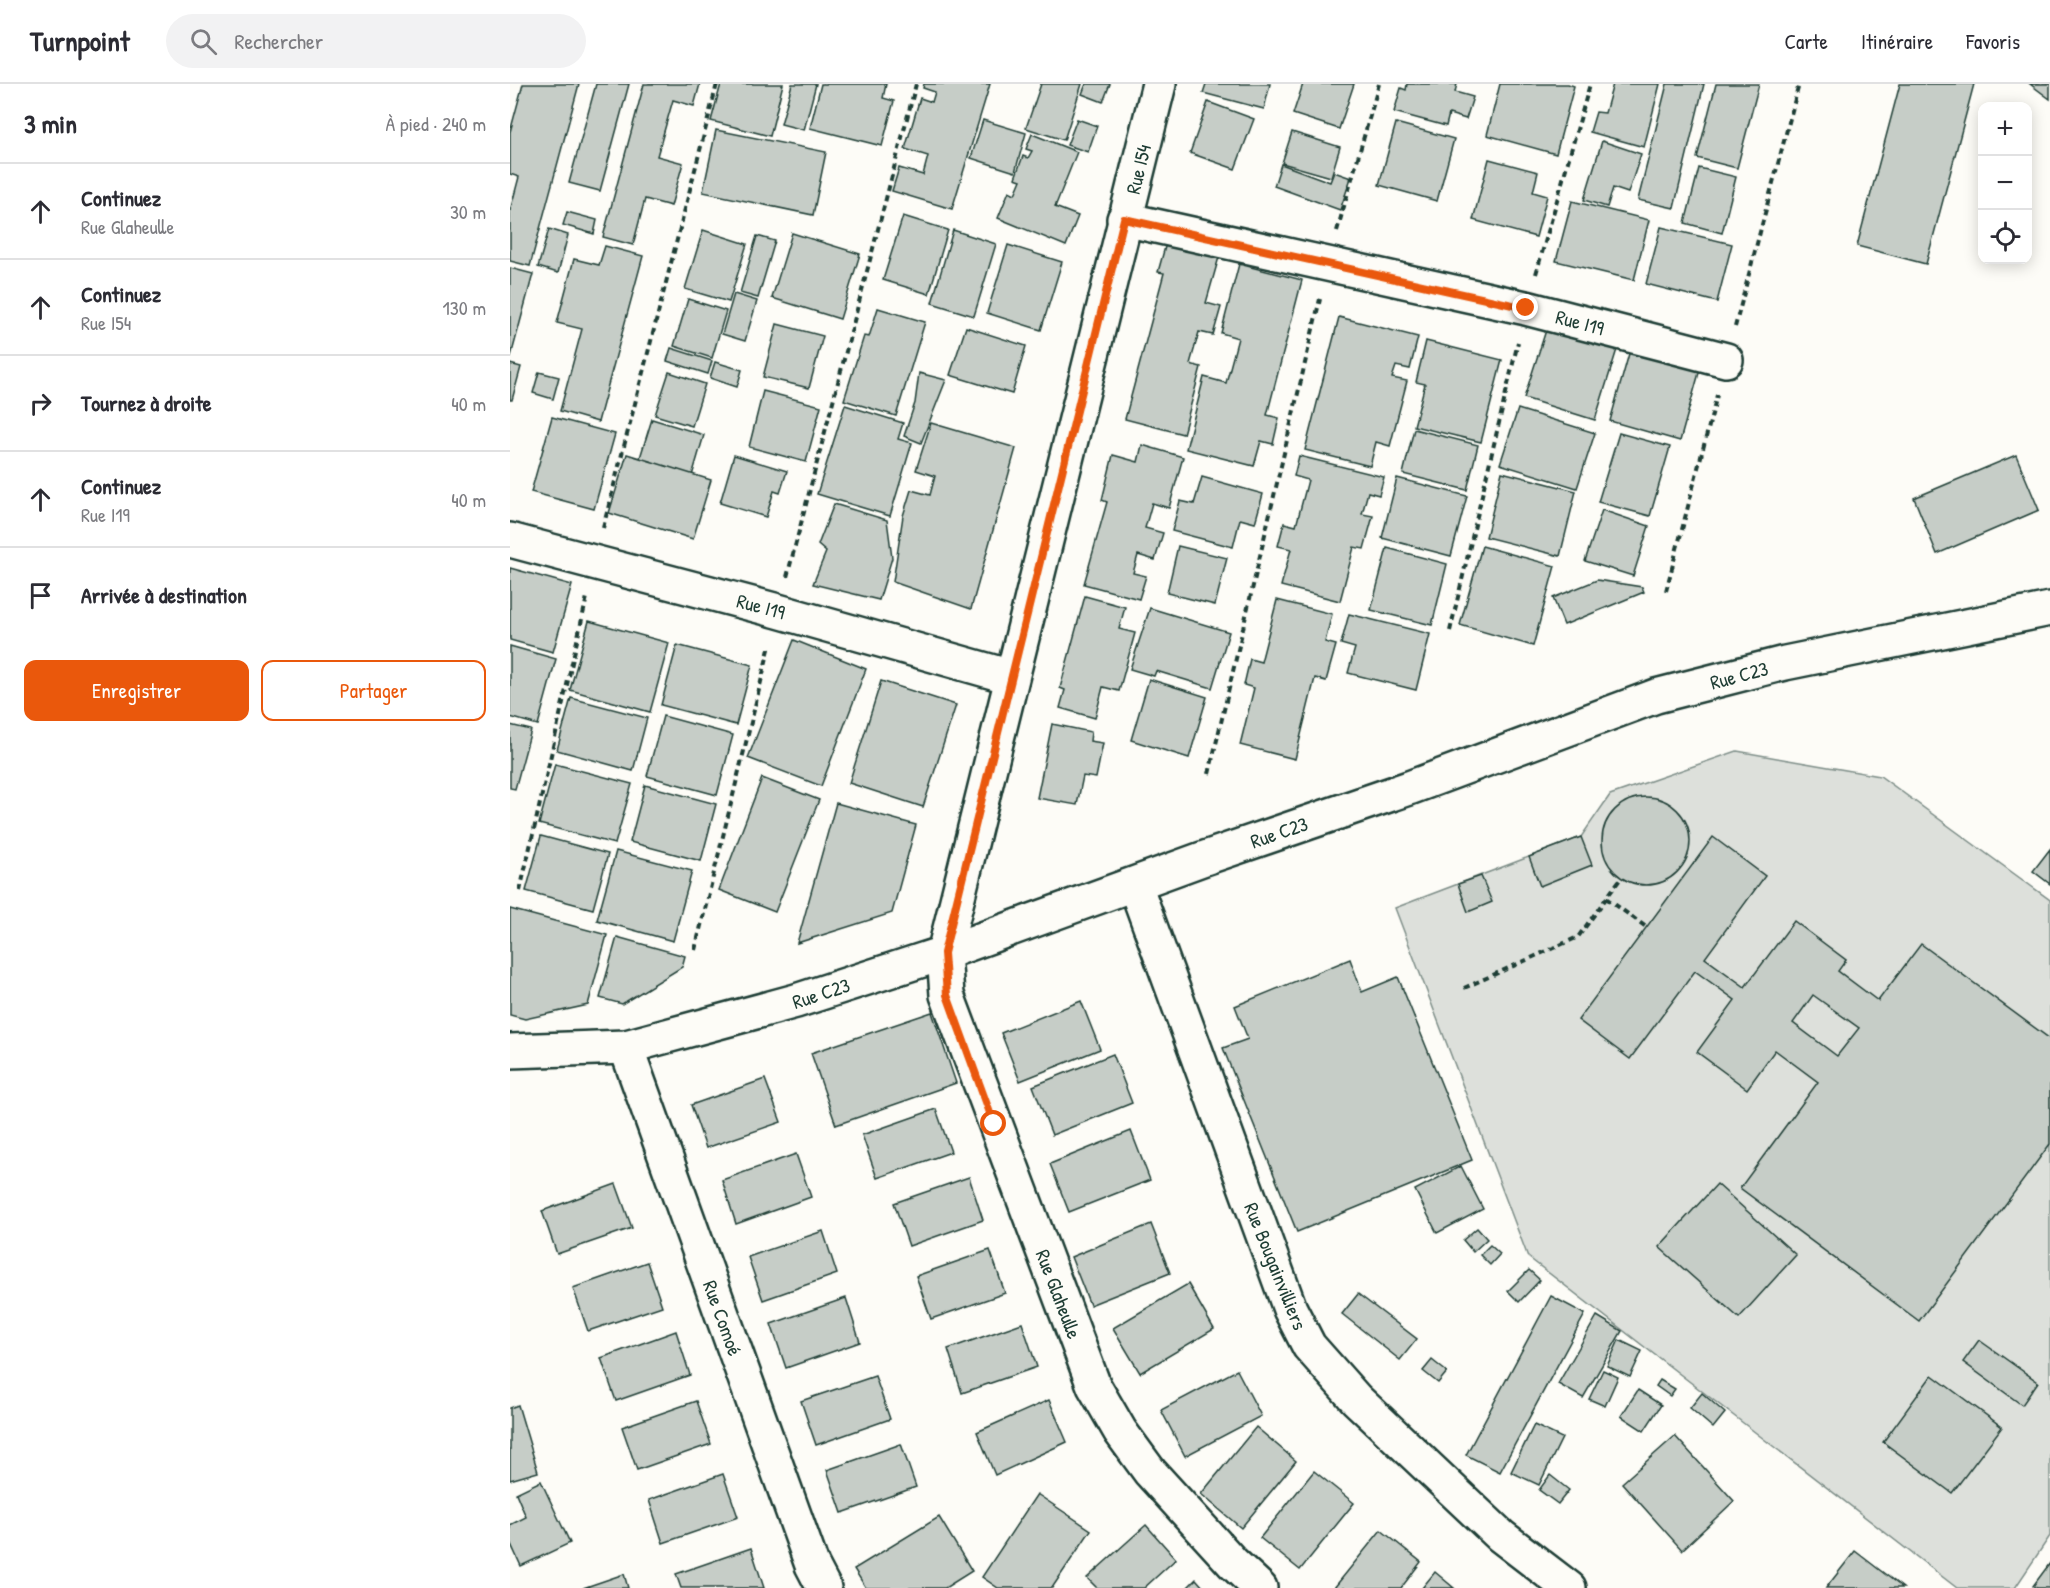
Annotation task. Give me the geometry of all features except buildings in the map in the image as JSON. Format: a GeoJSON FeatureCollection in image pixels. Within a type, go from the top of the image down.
{"type":"FeatureCollection","features":[{"type":"Feature","properties":{"kind":"street","name":"Rue I54"},"geometry":{"type":"LineString","coordinates":[[944,953],[1159,84]]}},
{"type":"Feature","properties":{"kind":"street","name":"Rue I19"},"geometry":{"type":"LineString","coordinates":[[1124,219],[1526,308],[1726,360]]}},
{"type":"Feature","properties":{"kind":"street","name":"Rue I19"},"geometry":{"type":"LineString","coordinates":[[510,540],[778,611],[1011,677]]}},
{"type":"Feature","properties":{"kind":"street","name":"Rue C23"},"geometry":{"type":"LineString","coordinates":[[510,1051],[626,1047],[796,1001],[944,953],[1202,859],[1409,788],[1656,696],[1785,663],[2050,609]]}},
{"type":"Feature","properties":{"kind":"street","name":"Rue Bougainvilliers"},"geometry":{"type":"LineString","coordinates":[[1135,885],[1290,1309],[1309,1346],[1356,1399],[1501,1536],[1569,1588]]}},
{"type":"Feature","properties":{"kind":"street","name":"Rue Glaheulle"},"geometry":{"type":"LineString","coordinates":[[944,953],[947,995],[1094,1386],[1120,1431],[1150,1472],[1233,1563],[1260,1588]]}},
{"type":"Feature","properties":{"kind":"street","name":"Rue Comoé"},"geometry":{"type":"LineString","coordinates":[[626,1047],[812,1565],[824,1588]]}},
{"type":"Feature","properties":{"kind":"path"},"geometry":{"type":"LineString","coordinates":[[520,891],[594,562],[717,84]]}},
{"type":"Feature","properties":{"kind":"path"},"geometry":{"type":"LineString","coordinates":[[695,950],[778,611],[916,84]]}},
{"type":"Feature","properties":{"kind":"path"},"geometry":{"type":"LineString","coordinates":[[1209,774],[1328,263],[1379,84]]}},
{"type":"Feature","properties":{"kind":"path"},"geometry":{"type":"LineString","coordinates":[[1450,631],[1526,308],[1590,84]]}},
{"type":"Feature","properties":{"kind":"path"},"geometry":{"type":"LineString","coordinates":[[1464,988],[1578,938],[1621,878]]}},
{"type":"Feature","properties":{"kind":"path"},"geometry":{"type":"LineString","coordinates":[[1606,898],[1646,927]]}},
{"type":"Feature","properties":{"kind":"shaded area"},"geometry":{"type":"Polygon","coordinates":[[[1737,751],[1880,776],[2050,900],[2050,1536],[2015,1588],[1957,1588],[1528,1257],[1395,908],[1581,837],[1610,795],[1737,751]]]}},
{"type":"Feature","properties":{"kind":"route"},"geometry":{"type":"LineString","coordinates":[[994,1124],[947,995],[944,953],[1124,219],[1526,308]]}}]}
